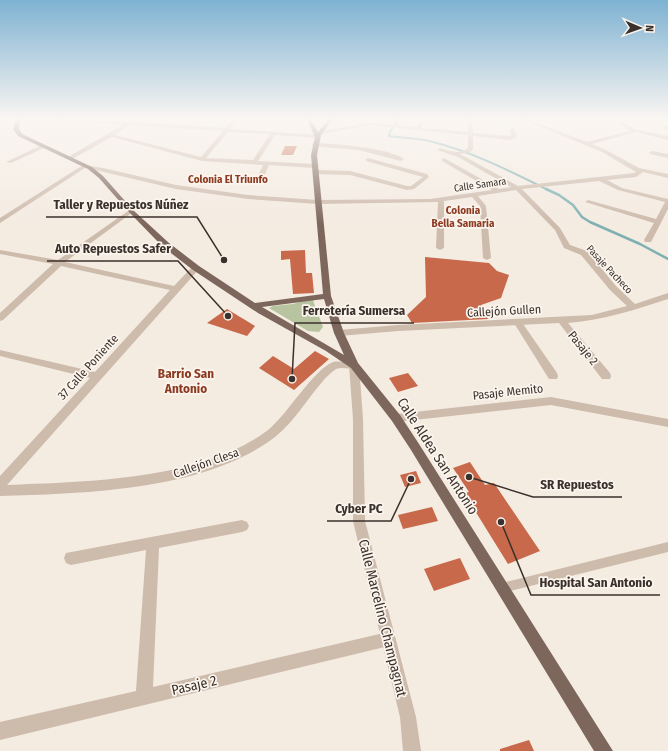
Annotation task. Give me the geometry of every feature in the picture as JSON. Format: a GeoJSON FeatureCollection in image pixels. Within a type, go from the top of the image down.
{"type":"FeatureCollection","features":[{"type":"Feature","properties":{"kind":"main road"},"geometry":{"type":"LineString","coordinates":[[60,154],[87,167],[101,177],[131,211],[166,245],[196,268],[254,306],[354,365]]}},
{"type":"Feature","properties":{"kind":"main road"},"geometry":{"type":"LineString","coordinates":[[314,154],[327,296],[338,333],[354,365]]}},
{"type":"Feature","properties":{"kind":"main road"},"geometry":{"type":"LineString","coordinates":[[254,306],[327,296]]}},
{"type":"Feature","properties":{"kind":"main road","name":"Calle Aldea San Antonio"},"geometry":{"type":"LineString","coordinates":[[354,365],[396,418],[604,751]]}},
{"type":"Feature","properties":{"kind":"street"},"geometry":{"type":"LineString","coordinates":[[9,162],[26,154]]}},
{"type":"Feature","properties":{"kind":"street"},"geometry":{"type":"LineString","coordinates":[[70,158],[77,154]]}},
{"type":"Feature","properties":{"kind":"street"},"geometry":{"type":"LineString","coordinates":[[183,154],[202,159],[350,173],[407,188],[412,188],[426,177],[425,175],[368,160]]}},
{"type":"Feature","properties":{"kind":"street"},"geometry":{"type":"LineString","coordinates":[[202,159],[206,154]]}},
{"type":"Feature","properties":{"kind":"street"},"geometry":{"type":"LineString","coordinates":[[254,164],[260,154]]}},
{"type":"Feature","properties":{"kind":"street"},"geometry":{"type":"LineString","coordinates":[[386,154],[401,159]]}},
{"type":"Feature","properties":{"kind":"street","name":"Pasaje Pacheco"},"geometry":{"type":"LineString","coordinates":[[454,154],[517,188],[558,229],[567,246],[584,253],[613,288],[633,307]]}},
{"type":"Feature","properties":{"kind":"street"},"geometry":{"type":"LineString","coordinates":[[610,154],[637,169],[668,176]]}},
{"type":"Feature","properties":{"kind":"street"},"geometry":{"type":"LineString","coordinates":[[444,160],[499,191]]}},
{"type":"Feature","properties":{"kind":"street"},"geometry":{"type":"LineString","coordinates":[[261,176],[266,164]]}},
{"type":"Feature","properties":{"kind":"street"},"geometry":{"type":"LineString","coordinates":[[0,221],[87,167]]}},
{"type":"Feature","properties":{"kind":"street","name":"Calle Samara"},"geometry":{"type":"LineString","coordinates":[[87,167],[184,188],[255,198],[318,202],[430,201],[517,188],[636,175],[640,172],[637,169]]}},
{"type":"Feature","properties":{"kind":"street"},"geometry":{"type":"LineString","coordinates":[[601,179],[620,189],[668,202],[648,240]]}},
{"type":"Feature","properties":{"kind":"street"},"geometry":{"type":"LineString","coordinates":[[474,195],[483,206],[487,258]]}},
{"type":"Feature","properties":{"kind":"street"},"geometry":{"type":"LineString","coordinates":[[440,248],[441,199]]}},
{"type":"Feature","properties":{"kind":"street"},"geometry":{"type":"LineString","coordinates":[[588,202],[658,222]]}},
{"type":"Feature","properties":{"kind":"street"},"geometry":{"type":"LineString","coordinates":[[0,318],[59,263],[131,211]]}},
{"type":"Feature","properties":{"kind":"street"},"geometry":{"type":"LineString","coordinates":[[0,252],[59,263],[176,289]]}},
{"type":"Feature","properties":{"kind":"street","name":"37 Calle Poniente"},"geometry":{"type":"LineString","coordinates":[[0,484],[196,268]]}},
{"type":"Feature","properties":{"kind":"street","name":"Callejón Gullen"},"geometry":{"type":"LineString","coordinates":[[338,333],[398,328],[518,323],[604,316],[668,296]]}},
{"type":"Feature","properties":{"kind":"street","name":"Pasaje 2"},"geometry":{"type":"LineString","coordinates":[[561,320],[606,376]]}},
{"type":"Feature","properties":{"kind":"street"},"geometry":{"type":"LineString","coordinates":[[518,323],[553,376]]}},
{"type":"Feature","properties":{"kind":"street"},"geometry":{"type":"LineString","coordinates":[[0,353],[97,376]]}},
{"type":"Feature","properties":{"kind":"street","name":"Callejón Clesa"},"geometry":{"type":"LineString","coordinates":[[0,491],[49,489],[122,483],[177,475],[218,461],[247,448],[272,433],[287,418],[320,378],[331,368],[336,365],[354,365]]}},
{"type":"Feature","properties":{"kind":"street","name":"Calle Marcelino Champagnat"},"geometry":{"type":"LineString","coordinates":[[354,365],[358,419],[359,521],[408,717],[412,751]]}},
{"type":"Feature","properties":{"kind":"street","name":"Pasaje Memito"},"geometry":{"type":"LineString","coordinates":[[396,418],[551,400],[668,423]]}},
{"type":"Feature","properties":{"kind":"street"},"geometry":{"type":"LineString","coordinates":[[71,558],[242,526]]}},
{"type":"Feature","properties":{"kind":"street"},"geometry":{"type":"LineString","coordinates":[[144,697],[153,543]]}},
{"type":"Feature","properties":{"kind":"street","name":"Pasaje 2"},"geometry":{"type":"LineString","coordinates":[[0,732],[388,640]]}},
{"type":"Feature","properties":{"kind":"lane"},"geometry":{"type":"LineString","coordinates":[[502,588],[668,547]]}},
{"type":"Feature","properties":{"kind":"green space"},"geometry":{"type":"Polygon","coordinates":[[[312,298],[323,327],[319,332],[308,331],[269,308],[273,306],[293,304],[312,298]]]}},
{"type":"Feature","properties":{"kind":"building"},"geometry":{"type":"Polygon","coordinates":[[[281,154],[293,154],[293,155],[281,154]]]}},
{"type":"Feature","properties":{"kind":"building"},"geometry":{"type":"Polygon","coordinates":[[[305,250],[306,273],[312,273],[314,293],[293,294],[290,259],[281,260],[281,251],[305,250]]]}},
{"type":"Feature","properties":{"kind":"building"},"geometry":{"type":"Polygon","coordinates":[[[425,257],[489,263],[497,271],[509,275],[501,298],[481,305],[488,319],[412,323],[407,315],[426,297],[425,257]]]}},
{"type":"Feature","properties":{"kind":"building"},"geometry":{"type":"Polygon","coordinates":[[[227,309],[255,326],[247,336],[207,323],[227,309]]]}},
{"type":"Feature","properties":{"kind":"building"},"geometry":{"type":"Polygon","coordinates":[[[315,351],[329,359],[294,390],[259,368],[273,356],[294,369],[315,351]]]}},
{"type":"Feature","properties":{"kind":"building"},"geometry":{"type":"Polygon","coordinates":[[[408,373],[418,386],[398,392],[389,378],[408,373]]]}},
{"type":"Feature","properties":{"kind":"building"},"geometry":{"type":"Polygon","coordinates":[[[470,462],[485,485],[494,483],[540,551],[508,564],[464,493],[469,492],[453,468],[470,462]]]}},
{"type":"Feature","properties":{"kind":"building"},"geometry":{"type":"Polygon","coordinates":[[[416,471],[421,483],[405,487],[400,475],[416,471]]]}},
{"type":"Feature","properties":{"kind":"building"},"geometry":{"type":"Polygon","coordinates":[[[432,507],[438,521],[403,529],[398,515],[432,507]]]}},
{"type":"Feature","properties":{"kind":"building"},"geometry":{"type":"Polygon","coordinates":[[[460,558],[470,579],[434,591],[424,569],[460,558]]]}},
{"type":"Feature","properties":{"kind":"building"},"geometry":{"type":"Polygon","coordinates":[[[529,740],[534,751],[500,751],[500,749],[529,740]]]}},
{"type":"Feature","properties":{"kind":"waterway"},"geometry":{"type":"LineString","coordinates":[[470,154],[548,190]]}},
{"type":"Feature","properties":{"kind":"waterway"},"geometry":{"type":"LineString","coordinates":[[546,189],[559,195],[573,205],[582,217],[590,222],[640,244],[668,259]]}},
{"type":"Feature","properties":{"kind":"place","name":"Taller y Repuestos Núñez"},"geometry":{"type":"Point","coordinates":[224,260]}},
{"type":"Feature","properties":{"kind":"place","name":"Auto Repuestos Safer"},"geometry":{"type":"Point","coordinates":[228,316]}},
{"type":"Feature","properties":{"kind":"place","name":"Ferretería Sumersa"},"geometry":{"type":"Point","coordinates":[292,379]}},
{"type":"Feature","properties":{"kind":"place","name":"SR Repuestos"},"geometry":{"type":"Point","coordinates":[469,477]}},
{"type":"Feature","properties":{"kind":"place","name":"Cyber PC"},"geometry":{"type":"Point","coordinates":[411,479]}},
{"type":"Feature","properties":{"kind":"place","name":"Hospital San Antonio"},"geometry":{"type":"Point","coordinates":[501,522]}},
{"type":"Feature","properties":{"kind":"district","name":"Colonia El Triunfo"},"geometry":{"type":"Point","coordinates":[228,179]}},
{"type":"Feature","properties":{"kind":"district","name":"Colonia Bella Samaria"},"geometry":{"type":"Point","coordinates":[463,216]}},
{"type":"Feature","properties":{"kind":"district","name":"Barrio San Antonio"},"geometry":{"type":"Point","coordinates":[186,380]}}]}
